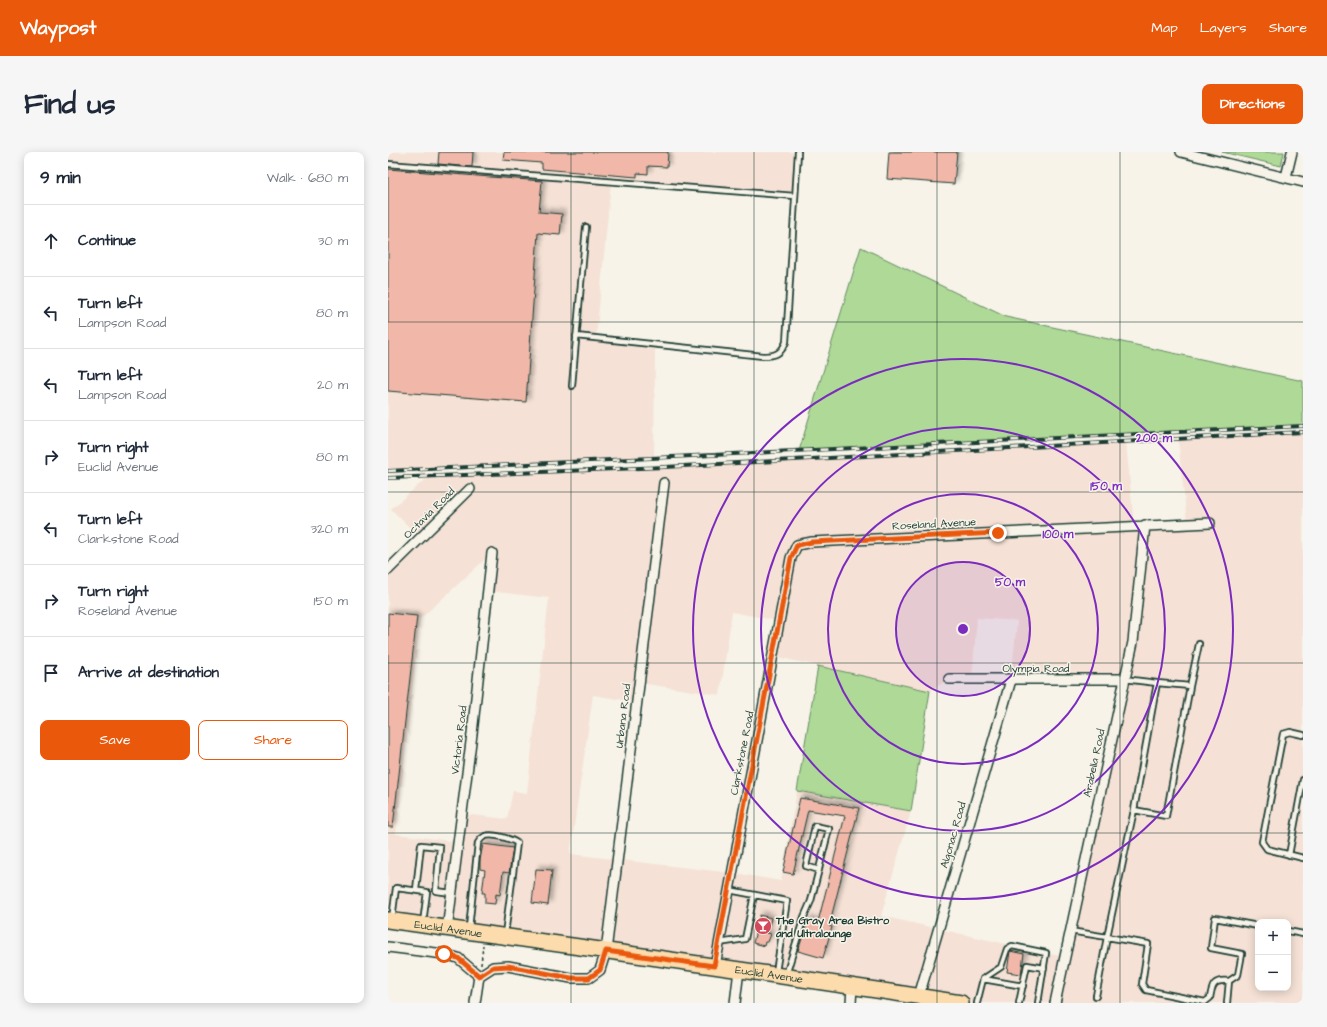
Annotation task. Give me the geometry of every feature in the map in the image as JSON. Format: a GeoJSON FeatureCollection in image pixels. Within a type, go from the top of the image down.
{"type":"FeatureCollection","features":[{"type":"Feature","properties":{"kind":"main road","name":"Euclid Avenue"},"geometry":{"type":"LineString","coordinates":[[390,920],[447,930],[714,966],[961,1003]]}},
{"type":"Feature","properties":{"kind":"street"},"geometry":{"type":"LineString","coordinates":[[1181,152],[1303,182]]}},
{"type":"Feature","properties":{"kind":"street"},"geometry":{"type":"LineString","coordinates":[[1286,177],[1292,152]]}},
{"type":"Feature","properties":{"kind":"street","name":"Urbana Road"},"geometry":{"type":"LineString","coordinates":[[479,976],[493,967],[508,966],[571,978],[589,978],[600,970],[606,951],[664,483]]}},
{"type":"Feature","properties":{"kind":"street","name":"Octavia Road"},"geometry":{"type":"LineString","coordinates":[[388,570],[470,490]]}},
{"type":"Feature","properties":{"kind":"street","name":"Roseland Avenue"},"geometry":{"type":"LineString","coordinates":[[797,545],[812,542],[1210,523]]}},
{"type":"Feature","properties":{"kind":"street","name":"Arabella Road"},"geometry":{"type":"LineString","coordinates":[[1055,1003],[1133,642],[1145,525]]}},
{"type":"Feature","properties":{"kind":"street","name":"Clarkstone Road"},"geometry":{"type":"LineString","coordinates":[[714,966],[791,558],[797,545]]}},
{"type":"Feature","properties":{"kind":"street","name":"Victoria Road"},"geometry":{"type":"LineString","coordinates":[[447,930],[492,553]]}},
{"type":"Feature","properties":{"kind":"street","name":"Olympia Road"},"geometry":{"type":"LineString","coordinates":[[949,679],[1124,679]]}},
{"type":"Feature","properties":{"kind":"street","name":"Algonac Road"},"geometry":{"type":"LineString","coordinates":[[919,996],[1011,680]]}},
{"type":"Feature","properties":{"kind":"street"},"geometry":{"type":"LineString","coordinates":[[388,947],[444,954],[458,958],[479,976],[475,1003]]}},
{"type":"Feature","properties":{"kind":"street"},"geometry":{"type":"LineString","coordinates":[[735,1003],[739,970]]}},
{"type":"Feature","properties":{"kind":"street"},"geometry":{"type":"LineString","coordinates":[[851,1003],[852,987]]}},
{"type":"Feature","properties":{"kind":"lane"},"geometry":{"type":"LineString","coordinates":[[576,336],[775,356],[782,350],[786,342],[794,196],[798,152]]}},
{"type":"Feature","properties":{"kind":"lane"},"geometry":{"type":"LineString","coordinates":[[388,164],[794,196]]}},
{"type":"Feature","properties":{"kind":"lane"},"geometry":{"type":"LineString","coordinates":[[572,386],[586,227]]}},
{"type":"Feature","properties":{"kind":"lane"},"geometry":{"type":"LineString","coordinates":[[1134,810],[1166,816],[1199,644]]}},
{"type":"Feature","properties":{"kind":"lane"},"geometry":{"type":"LineString","coordinates":[[1124,679],[1190,686]]}},
{"type":"Feature","properties":{"kind":"lane"},"geometry":{"type":"LineString","coordinates":[[1096,996],[1134,810],[1157,683]]}},
{"type":"Feature","properties":{"kind":"lane"},"geometry":{"type":"LineString","coordinates":[[1303,735],[1290,732],[1283,734],[1262,842],[1267,849],[1303,858]]}},
{"type":"Feature","properties":{"kind":"lane"},"geometry":{"type":"LineString","coordinates":[[1289,855],[1303,780]]}},
{"type":"Feature","properties":{"kind":"lane"},"geometry":{"type":"LineString","coordinates":[[780,976],[811,901],[819,870],[829,829],[815,826],[806,866],[819,870]]}},
{"type":"Feature","properties":{"kind":"lane"},"geometry":{"type":"LineString","coordinates":[[469,932],[478,843],[487,835],[512,840],[517,843],[505,938]]}},
{"type":"Feature","properties":{"kind":"lane"},"geometry":{"type":"LineString","coordinates":[[416,890],[421,845],[440,847],[436,891]]}},
{"type":"Feature","properties":{"kind":"lane"},"geometry":{"type":"LineString","coordinates":[[390,920],[396,888],[435,893],[436,891],[452,893]]}},
{"type":"Feature","properties":{"kind":"lane"},"geometry":{"type":"LineString","coordinates":[[729,890],[786,901],[780,976]]}},
{"type":"Feature","properties":{"kind":"lane"},"geometry":{"type":"LineString","coordinates":[[423,925],[427,892]]}},
{"type":"Feature","properties":{"kind":"lane"},"geometry":{"type":"LineString","coordinates":[[719,943],[745,939],[754,895]]}},
{"type":"Feature","properties":{"kind":"lane"},"geometry":{"type":"LineString","coordinates":[[1070,931],[1148,944],[1142,984],[1146,990],[1205,1002],[1210,998],[1212,986],[1215,982],[1221,980],[1229,981],[1238,975],[1242,954],[1211,948],[1215,918],[1255,925]]}},
{"type":"Feature","properties":{"kind":"lane"},"geometry":{"type":"LineString","coordinates":[[1291,932],[1303,934]]}},
{"type":"Feature","properties":{"kind":"lane"},"geometry":{"type":"LineString","coordinates":[[977,1003],[984,979],[1001,967],[1007,949],[1012,946],[1046,953],[1038,1003]]}},
{"type":"Feature","properties":{"kind":"lane"},"geometry":{"type":"LineString","coordinates":[[1019,1003],[1027,965],[1044,968]]}},
{"type":"Feature","properties":{"kind":"lane"},"geometry":{"type":"LineString","coordinates":[[984,979],[1023,986]]}},
{"type":"Feature","properties":{"kind":"lane"},"geometry":{"type":"LineString","coordinates":[[1227,1003],[1229,981]]}},
{"type":"Feature","properties":{"kind":"path"},"geometry":{"type":"LineString","coordinates":[[480,965],[483,950]]}},
{"type":"Feature","properties":{"kind":"shaded area"},"geometry":{"type":"Polygon","coordinates":[[[388,152],[798,152],[795,196],[611,182],[596,338],[655,345],[654,458],[388,471],[388,152]]]}},
{"type":"Feature","properties":{"kind":"shaded area"},"geometry":{"type":"Polygon","coordinates":[[[1303,432],[1303,1003],[961,1003],[388,920],[388,570],[420,538],[391,509],[428,477],[665,467],[1126,442],[1134,526],[1187,523],[1178,439],[1303,432]],[[492,553],[420,619],[396,834],[458,842],[462,814],[507,819],[513,791],[527,793],[549,598],[488,591],[492,553]],[[732,612],[720,695],[640,683],[637,702],[593,695],[570,854],[740,874],[781,881],[797,791],[911,811],[881,916],[1064,957],[1124,679],[1011,680],[1017,621],[977,618],[972,680],[949,679],[930,691],[773,656],[779,621],[732,612]]]}},
{"type":"Feature","properties":{"kind":"green space"},"geometry":{"type":"Polygon","coordinates":[[[1222,152],[1284,152],[1281,166],[1222,152]]]}},
{"type":"Feature","properties":{"kind":"green space"},"geometry":{"type":"Polygon","coordinates":[[[861,247],[1006,317],[1303,381],[1303,426],[799,451],[861,247]]]}},
{"type":"Feature","properties":{"kind":"green space"},"geometry":{"type":"Polygon","coordinates":[[[818,666],[930,691],[911,811],[797,791],[818,666]]]}},
{"type":"Feature","properties":{"kind":"building"},"geometry":{"type":"Polygon","coordinates":[[[439,152],[473,152],[472,167],[438,164],[439,152]]]}},
{"type":"Feature","properties":{"kind":"building"},"geometry":{"type":"Polygon","coordinates":[[[504,152],[668,152],[667,167],[648,166],[648,174],[637,173],[637,177],[542,169],[542,163],[503,160],[504,152]]]}},
{"type":"Feature","properties":{"kind":"building"},"geometry":{"type":"Polygon","coordinates":[[[889,152],[957,152],[954,184],[887,179],[889,152]]]}},
{"type":"Feature","properties":{"kind":"building"},"geometry":{"type":"Polygon","coordinates":[[[388,169],[542,181],[539,212],[562,214],[560,235],[538,233],[526,402],[388,391],[388,169]]]}},
{"type":"Feature","properties":{"kind":"building"},"geometry":{"type":"Polygon","coordinates":[[[388,613],[417,616],[393,827],[388,827],[388,613]]]}},
{"type":"Feature","properties":{"kind":"building"},"geometry":{"type":"Polygon","coordinates":[[[800,798],[859,808],[829,926],[832,927],[823,958],[798,951],[808,920],[818,922],[845,816],[808,810],[793,874],[783,872],[800,798]]]}},
{"type":"Feature","properties":{"kind":"building"},"geometry":{"type":"Polygon","coordinates":[[[483,844],[513,848],[509,873],[503,872],[500,895],[496,894],[495,904],[485,903],[485,893],[482,893],[485,870],[480,869],[480,860],[483,844]]]}},
{"type":"Feature","properties":{"kind":"building"},"geometry":{"type":"Polygon","coordinates":[[[536,869],[552,870],[548,905],[532,903],[536,869]]]}},
{"type":"Feature","properties":{"kind":"building","name":"The Gray Area Bistro and Ultralounge"},"geometry":{"type":"Polygon","coordinates":[[[760,915],[771,918],[767,933],[771,934],[768,942],[765,942],[764,946],[753,943],[760,915]]]}},
{"type":"Feature","properties":{"kind":"building"},"geometry":{"type":"Polygon","coordinates":[[[1010,951],[1024,954],[1021,974],[1007,972],[1010,951]]]}},
{"type":"Feature","properties":{"kind":"railway"},"geometry":{"type":"LineString","coordinates":[[388,471],[1303,426]]}},
{"type":"Feature","properties":{"kind":"railway"},"geometry":{"type":"LineString","coordinates":[[388,478],[665,467],[1303,432]]}},
{"type":"Feature","properties":{"kind":"place","name":"The Gray Area Bistro and Ultralounge"},"geometry":{"type":"Point","coordinates":[763,926]}},
{"type":"Feature","properties":{"kind":"route"},"geometry":{"type":"LineString","coordinates":[[444,954],[458,958],[479,976],[493,967],[508,966],[571,978],[589,978],[600,970],[606,951],[714,966],[791,558],[797,545],[812,542],[998,533]]}}]}
